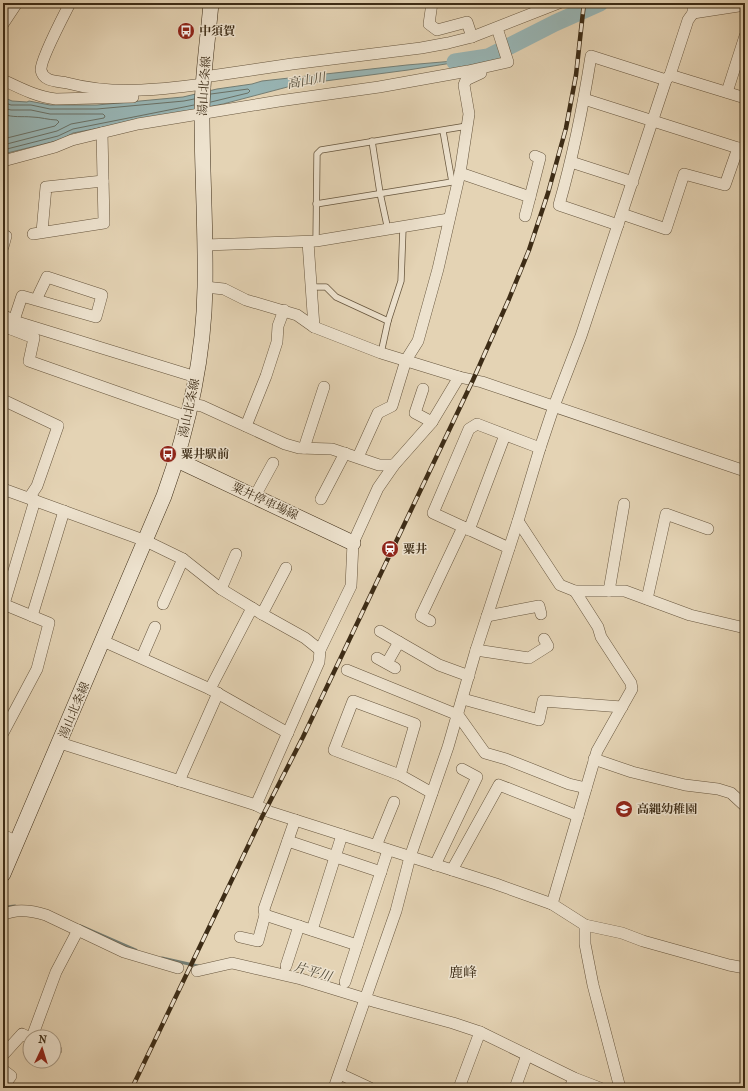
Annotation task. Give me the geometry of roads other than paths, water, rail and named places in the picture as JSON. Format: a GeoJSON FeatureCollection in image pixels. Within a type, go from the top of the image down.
{"type":"FeatureCollection","features":[{"type":"Feature","properties":{"kind":"main road","name":"湯山北条線"},"geometry":{"type":"LineString","coordinates":[[3,874],[146,541],[177,460],[190,411],[203,327],[206,287],[202,111],[211,3]]}},
{"type":"Feature","properties":{"kind":"main road","name":"粟井停車場線"},"geometry":{"type":"LineString","coordinates":[[177,460],[353,542]]}},
{"type":"Feature","properties":{"kind":"street"},"geometry":{"type":"LineString","coordinates":[[3,24],[17,3]]}},
{"type":"Feature","properties":{"kind":"street"},"geometry":{"type":"LineString","coordinates":[[70,3],[44,58],[41,72],[50,80],[66,82],[77,86],[133,91],[204,83],[292,64],[421,48],[498,30],[559,3]]}},
{"type":"Feature","properties":{"kind":"street"},"geometry":{"type":"LineString","coordinates":[[432,3],[429,24],[437,30],[466,22],[472,37]]}},
{"type":"Feature","properties":{"kind":"street"},"geometry":{"type":"LineString","coordinates":[[334,1088],[396,911],[410,857],[458,715],[486,616],[518,521],[540,448],[580,336],[688,20],[693,8],[745,5]]}},
{"type":"Feature","properties":{"kind":"street"},"geometry":{"type":"LineString","coordinates":[[498,30],[507,59]]}},
{"type":"Feature","properties":{"kind":"street"},"geometry":{"type":"LineString","coordinates":[[727,92],[744,43]]}},
{"type":"Feature","properties":{"kind":"street"},"geometry":{"type":"LineString","coordinates":[[618,225],[559,205],[571,162],[591,56],[745,98]]}},
{"type":"Feature","properties":{"kind":"street"},"geometry":{"type":"LineString","coordinates":[[3,161],[55,147],[72,140],[138,124],[202,111],[379,87],[468,71],[507,59]]}},
{"type":"Feature","properties":{"kind":"street"},"geometry":{"type":"LineString","coordinates":[[358,457],[378,413],[392,406],[406,360],[418,341],[438,269],[460,173],[469,114],[464,85],[466,80],[507,59]]}},
{"type":"Feature","properties":{"kind":"street"},"geometry":{"type":"LineString","coordinates":[[3,80],[37,95],[56,99],[130,98],[182,93],[204,83]]}},
{"type":"Feature","properties":{"kind":"street"},"geometry":{"type":"LineString","coordinates":[[584,99],[653,122],[741,148],[725,186],[684,174],[666,229],[622,214]]}},
{"type":"Feature","properties":{"kind":"street"},"geometry":{"type":"LineString","coordinates":[[102,133],[104,223],[38,233],[46,188],[103,181]]}},
{"type":"Feature","properties":{"kind":"street"},"geometry":{"type":"LineString","coordinates":[[525,216],[540,158],[535,156]]}},
{"type":"Feature","properties":{"kind":"street"},"geometry":{"type":"LineString","coordinates":[[571,162],[633,182]]}},
{"type":"Feature","properties":{"kind":"street"},"geometry":{"type":"LineString","coordinates":[[460,173],[530,197]]}},
{"type":"Feature","properties":{"kind":"street"},"geometry":{"type":"LineString","coordinates":[[205,245],[312,241],[402,228],[450,219]]}},
{"type":"Feature","properties":{"kind":"street"},"geometry":{"type":"LineString","coordinates":[[3,247],[6,236]]}},
{"type":"Feature","properties":{"kind":"street"},"geometry":{"type":"LineString","coordinates":[[312,241],[314,327]]}},
{"type":"Feature","properties":{"kind":"street"},"geometry":{"type":"LineString","coordinates":[[9,325],[22,296],[36,300],[96,317],[102,295],[47,277],[36,300]]}},
{"type":"Feature","properties":{"kind":"street"},"geometry":{"type":"LineString","coordinates":[[206,287],[224,289],[246,300],[297,314],[314,327],[381,353],[459,377],[482,382],[745,471]]}},
{"type":"Feature","properties":{"kind":"street"},"geometry":{"type":"LineString","coordinates":[[246,426],[266,376],[277,342],[278,326],[284,310]]}},
{"type":"Feature","properties":{"kind":"street"},"geometry":{"type":"LineString","coordinates":[[3,315],[9,325],[34,338],[29,361],[190,411],[202,406],[285,444],[299,448],[332,449],[380,465],[394,465]]}},
{"type":"Feature","properties":{"kind":"street"},"geometry":{"type":"LineString","coordinates":[[9,325],[196,377]]}},
{"type":"Feature","properties":{"kind":"street"},"geometry":{"type":"LineString","coordinates":[[256,805],[319,662],[320,650],[351,586],[353,542],[378,488],[394,465],[432,422],[459,377]]}},
{"type":"Feature","properties":{"kind":"street"},"geometry":{"type":"LineString","coordinates":[[304,448],[324,387]]}},
{"type":"Feature","properties":{"kind":"street"},"geometry":{"type":"LineString","coordinates":[[422,389],[415,414],[432,422]]}},
{"type":"Feature","properties":{"kind":"street"},"geometry":{"type":"LineString","coordinates":[[3,400],[58,426],[32,499],[3,604],[49,623],[37,669],[3,733]]}},
{"type":"Feature","properties":{"kind":"street"},"geometry":{"type":"LineString","coordinates":[[509,548],[433,513],[469,429],[477,424],[540,448]]}},
{"type":"Feature","properties":{"kind":"street"},"geometry":{"type":"LineString","coordinates":[[430,621],[421,616],[466,529],[505,434]]}},
{"type":"Feature","properties":{"kind":"street"},"geometry":{"type":"LineString","coordinates":[[321,499],[345,453]]}},
{"type":"Feature","properties":{"kind":"street"},"geometry":{"type":"LineString","coordinates":[[256,496],[273,463]]}},
{"type":"Feature","properties":{"kind":"street"},"geometry":{"type":"LineString","coordinates":[[3,489],[146,541],[183,559],[221,589],[305,638],[320,650]]}},
{"type":"Feature","properties":{"kind":"street"},"geometry":{"type":"LineString","coordinates":[[609,591],[624,504]]}},
{"type":"Feature","properties":{"kind":"street"},"geometry":{"type":"LineString","coordinates":[[32,616],[64,511]]}},
{"type":"Feature","properties":{"kind":"street"},"geometry":{"type":"LineString","coordinates":[[647,599],[666,514],[708,529]]}},
{"type":"Feature","properties":{"kind":"street"},"geometry":{"type":"LineString","coordinates":[[518,521],[560,585],[575,591],[625,591],[690,615],[745,628]]}},
{"type":"Feature","properties":{"kind":"street"},"geometry":{"type":"LineString","coordinates":[[221,589],[236,554]]}},
{"type":"Feature","properties":{"kind":"street"},"geometry":{"type":"LineString","coordinates":[[163,604],[183,559]]}},
{"type":"Feature","properties":{"kind":"street"},"geometry":{"type":"LineString","coordinates":[[262,614],[286,568]]}},
{"type":"Feature","properties":{"kind":"street"},"geometry":{"type":"LineString","coordinates":[[552,904],[596,750],[632,689],[631,683],[601,637],[598,627],[575,591]]}},
{"type":"Feature","properties":{"kind":"street"},"geometry":{"type":"LineString","coordinates":[[486,616],[539,606],[541,614]]}},
{"type":"Feature","properties":{"kind":"street"},"geometry":{"type":"LineString","coordinates":[[179,781],[214,691],[252,608]]}},
{"type":"Feature","properties":{"kind":"street"},"geometry":{"type":"LineString","coordinates":[[142,657],[155,627]]}},
{"type":"Feature","properties":{"kind":"street"},"geometry":{"type":"LineString","coordinates":[[380,631],[439,665],[469,676]]}},
{"type":"Feature","properties":{"kind":"street"},"geometry":{"type":"LineString","coordinates":[[476,650],[529,658],[548,646],[544,639]]}},
{"type":"Feature","properties":{"kind":"street"},"geometry":{"type":"LineString","coordinates":[[103,640],[214,691],[288,733]]}},
{"type":"Feature","properties":{"kind":"street"},"geometry":{"type":"LineString","coordinates":[[386,663],[399,642]]}},
{"type":"Feature","properties":{"kind":"street"},"geometry":{"type":"LineString","coordinates":[[347,670],[458,715],[485,752],[569,784],[586,788]]}},
{"type":"Feature","properties":{"kind":"street"},"geometry":{"type":"LineString","coordinates":[[463,699],[539,720],[543,701],[622,707]]}},
{"type":"Feature","properties":{"kind":"street"},"geometry":{"type":"LineString","coordinates":[[400,775],[415,724],[353,701],[334,750],[400,775],[432,793]]}},
{"type":"Feature","properties":{"kind":"street"},"geometry":{"type":"LineString","coordinates":[[60,743],[256,805],[270,812],[496,884],[552,904],[586,925],[728,965],[745,968]]}},
{"type":"Feature","properties":{"kind":"street"},"geometry":{"type":"LineString","coordinates":[[594,759],[632,772],[685,785],[718,789],[731,793],[745,806]]}},
{"type":"Feature","properties":{"kind":"street"},"geometry":{"type":"LineString","coordinates":[[435,865],[478,777],[462,769]]}},
{"type":"Feature","properties":{"kind":"street"},"geometry":{"type":"LineString","coordinates":[[452,870],[499,785],[578,816]]}},
{"type":"Feature","properties":{"kind":"street"},"geometry":{"type":"LineString","coordinates":[[376,846],[394,802]]}},
{"type":"Feature","properties":{"kind":"street"},"geometry":{"type":"LineString","coordinates":[[240,937],[258,941],[265,915],[264,909],[295,820]]}},
{"type":"Feature","properties":{"kind":"street"},"geometry":{"type":"LineString","coordinates":[[3,835],[17,842]]}},
{"type":"Feature","properties":{"kind":"street"},"geometry":{"type":"LineString","coordinates":[[312,930],[342,835]]}},
{"type":"Feature","properties":{"kind":"street"},"geometry":{"type":"LineString","coordinates":[[288,841],[381,872]]}},
{"type":"Feature","properties":{"kind":"street"},"geometry":{"type":"LineString","coordinates":[[345,982],[388,850]]}},
{"type":"Feature","properties":{"kind":"street"},"geometry":{"type":"LineString","coordinates":[[3,914],[15,911],[37,912],[124,952],[178,968]]}},
{"type":"Feature","properties":{"kind":"street"},"geometry":{"type":"LineString","coordinates":[[265,915],[357,945]]}},
{"type":"Feature","properties":{"kind":"street"},"geometry":{"type":"LineString","coordinates":[[586,925],[585,944],[593,985],[620,1088]]}},
{"type":"Feature","properties":{"kind":"street"},"geometry":{"type":"LineString","coordinates":[[286,966],[299,926]]}},
{"type":"Feature","properties":{"kind":"street"},"geometry":{"type":"LineString","coordinates":[[34,1029],[56,972],[78,930]]}},
{"type":"Feature","properties":{"kind":"street"},"geometry":{"type":"LineString","coordinates":[[197,972],[232,963],[301,979],[366,997],[480,1032],[527,1054],[572,1083],[600,1088]]}},
{"type":"Feature","properties":{"kind":"street"},"geometry":{"type":"LineString","coordinates":[[459,1088],[480,1032]]}},
{"type":"Feature","properties":{"kind":"street"},"geometry":{"type":"LineString","coordinates":[[3,1056],[22,1034]]}},
{"type":"Feature","properties":{"kind":"street"},"geometry":{"type":"LineString","coordinates":[[515,1088],[527,1054]]}},
{"type":"Feature","properties":{"kind":"street"},"geometry":{"type":"LineString","coordinates":[[3,1070],[11,1076],[3,1086]]}},
{"type":"Feature","properties":{"kind":"street"},"geometry":{"type":"LineString","coordinates":[[340,1074],[370,1088]]}},
{"type":"Feature","properties":{"kind":"lane"},"geometry":{"type":"LineString","coordinates":[[312,241],[316,204],[317,154],[321,150],[467,126]]}},
{"type":"Feature","properties":{"kind":"lane"},"geometry":{"type":"LineString","coordinates":[[316,204],[452,182],[443,131]]}},
{"type":"Feature","properties":{"kind":"lane"},"geometry":{"type":"LineString","coordinates":[[372,141],[380,193],[388,230]]}},
{"type":"Feature","properties":{"kind":"lane"},"geometry":{"type":"LineString","coordinates":[[381,353],[388,321],[401,281],[402,228]]}},
{"type":"Feature","properties":{"kind":"lane"},"geometry":{"type":"LineString","coordinates":[[312,287],[326,286],[336,297],[388,321]]}},
{"type":"Feature","properties":{"kind":"water"},"geometry":{"type":"Polygon","coordinates":[[[477,59],[295,85],[223,104],[73,133],[60,140],[3,154],[3,97],[12,101],[29,101],[50,105],[97,105],[183,97],[262,81],[477,59]]]}},
{"type":"Feature","properties":{"kind":"waterway","name":"高山川"},"geometry":{"type":"LineString","coordinates":[[455,62],[488,57],[555,23],[600,3]]}},
{"type":"Feature","properties":{"kind":"waterway","name":"片平川"},"geometry":{"type":"LineString","coordinates":[[6,907],[15,906]]}},
{"type":"Feature","properties":{"kind":"waterway","name":"片平川"},"geometry":{"type":"LineString","coordinates":[[81,926],[136,950]]}},
{"type":"Feature","properties":{"kind":"waterway","name":"片平川"},"geometry":{"type":"LineString","coordinates":[[162,958],[198,966]]}},
{"type":"Feature","properties":{"kind":"railway"},"geometry":{"type":"LineString","coordinates":[[132,1088],[262,817],[303,737],[473,380],[509,299],[529,250],[548,193],[566,128],[576,75],[584,3]]}},
{"type":"Feature","properties":{"kind":"place","name":"中須賀"},"geometry":{"type":"Point","coordinates":[186,31]}},
{"type":"Feature","properties":{"kind":"place","name":"粟井駅前"},"geometry":{"type":"Point","coordinates":[168,454]}},
{"type":"Feature","properties":{"kind":"place","name":"粟井"},"geometry":{"type":"Point","coordinates":[390,549]}},
{"type":"Feature","properties":{"kind":"place","name":"高縄幼稚園"},"geometry":{"type":"Point","coordinates":[624,809]}},
{"type":"Feature","properties":{"kind":"district","name":"鹿峰"},"geometry":{"type":"Point","coordinates":[463,972]}}]}
